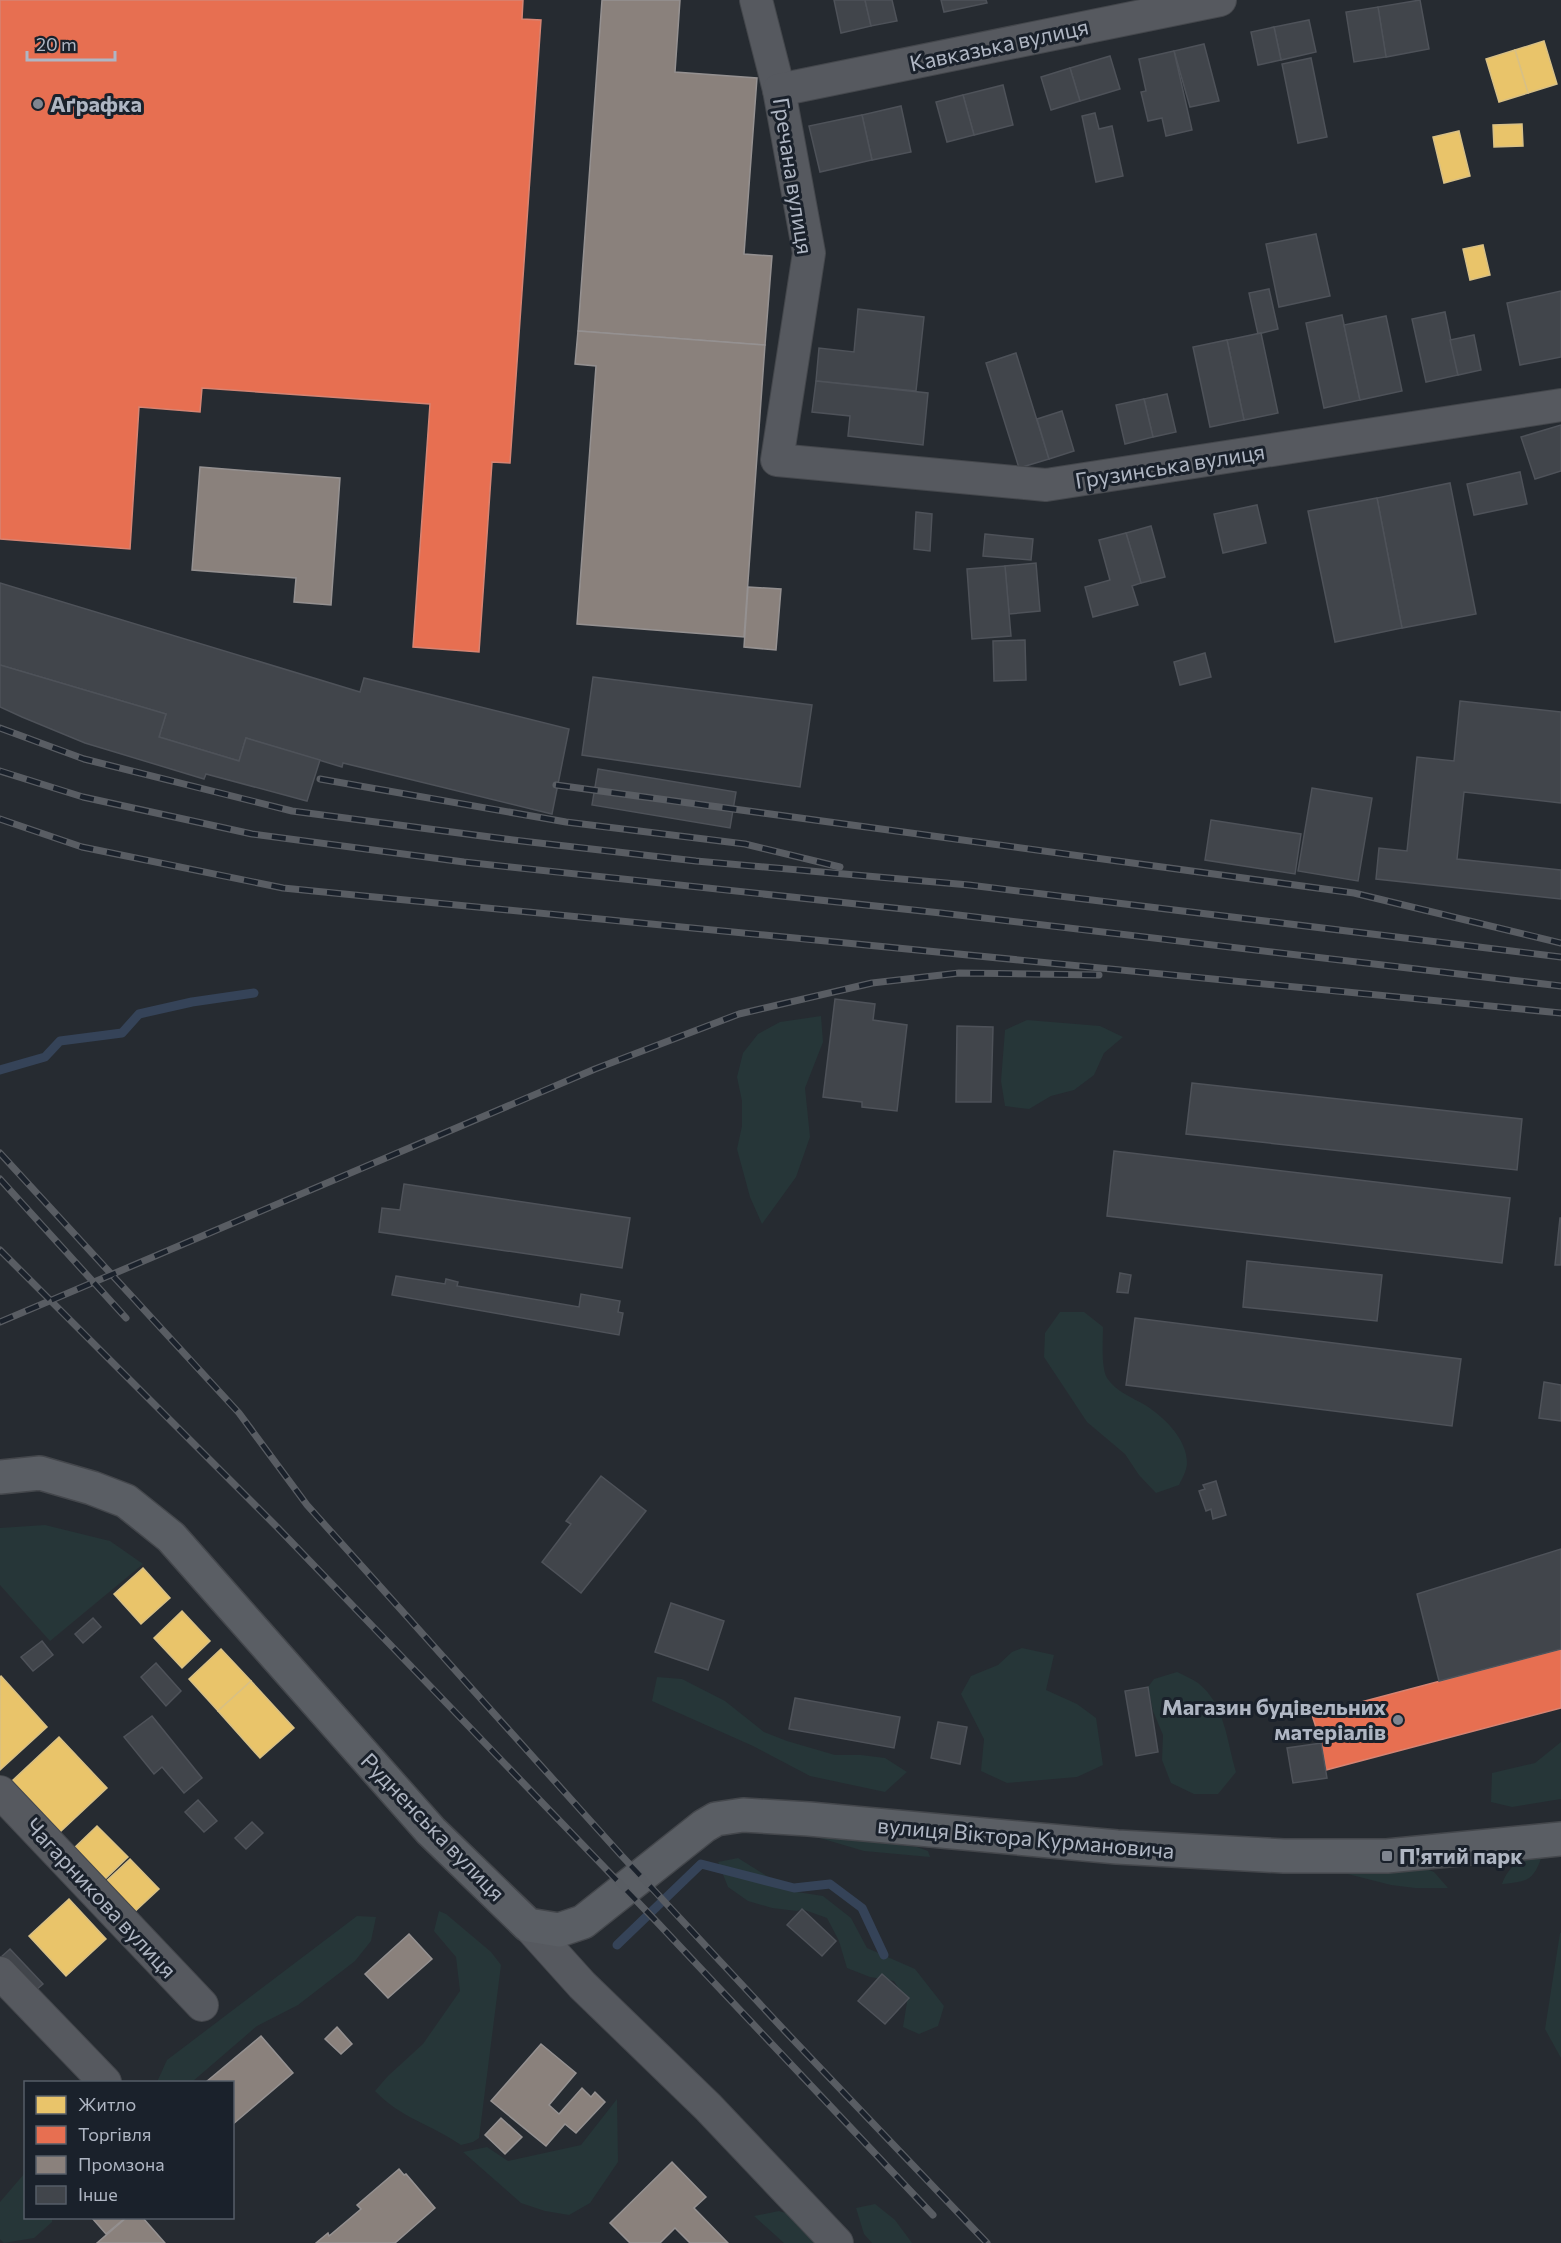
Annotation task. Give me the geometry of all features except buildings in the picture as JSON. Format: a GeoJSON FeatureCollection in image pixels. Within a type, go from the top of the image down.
{"type":"FeatureCollection","features":[{"type":"Feature","properties":{"kind":"street","name":"Гречана вулиця"},"geometry":{"type":"LineString","coordinates":[[756,0],[779,90],[809,253],[777,460]]}},
{"type":"Feature","properties":{"kind":"street","name":"Кавказька вулиця"},"geometry":{"type":"LineString","coordinates":[[779,90],[1220,0]]}},
{"type":"Feature","properties":{"kind":"street","name":"Грузинська вулиця"},"geometry":{"type":"LineString","coordinates":[[777,460],[1046,485],[1561,405]]}},
{"type":"Feature","properties":{"kind":"street","name":"Рудненська вулиця"},"geometry":{"type":"LineString","coordinates":[[0,1478],[40,1473],[92,1488],[126,1501],[171,1537],[431,1831],[528,1925],[582,1985],[708,2107],[837,2243]]}},
{"type":"Feature","properties":{"kind":"street","name":"Чагарникова вулиця"},"geometry":{"type":"LineString","coordinates":[[0,1792],[202,2005]]}},
{"type":"Feature","properties":{"kind":"street","name":"вулиця Віктора Курмановича"},"geometry":{"type":"LineString","coordinates":[[528,1925],[560,1930],[584,1922],[704,1826],[716,1820],[735,1816],[809,1819],[1117,1846],[1284,1856],[1387,1856],[1561,1839]]}},
{"type":"Feature","properties":{"kind":"street"},"geometry":{"type":"LineString","coordinates":[[0,1973],[104,2081]]}},
{"type":"Feature","properties":{"kind":"shaded area"},"geometry":{"type":"Polygon","coordinates":[[[821,1016],[823,1042],[805,1088],[810,1137],[796,1177],[762,1224],[750,1197],[737,1149],[742,1126],[742,1101],[737,1077],[743,1053],[758,1034],[780,1022],[821,1016]]]}},
{"type":"Feature","properties":{"kind":"shaded area"},"geometry":{"type":"Polygon","coordinates":[[[1027,1020],[1100,1026],[1123,1037],[1104,1053],[1094,1075],[1074,1090],[1051,1096],[1029,1109],[1005,1106],[1001,1081],[1005,1030],[1027,1020]]]}},
{"type":"Feature","properties":{"kind":"shaded area"},"geometry":{"type":"Polygon","coordinates":[[[1060,1312],[1084,1312],[1103,1327],[1103,1360],[1105,1373],[1110,1383],[1160,1416],[1179,1437],[1186,1454],[1187,1466],[1179,1485],[1156,1493],[1139,1475],[1125,1454],[1087,1422],[1044,1357],[1045,1333],[1060,1312]]]}},
{"type":"Feature","properties":{"kind":"shaded area"},"geometry":{"type":"Polygon","coordinates":[[[45,1525],[110,1541],[143,1564],[50,1641],[0,1585],[0,1528],[45,1525]]]}},
{"type":"Feature","properties":{"kind":"shaded area"},"geometry":{"type":"Polygon","coordinates":[[[1022,1648],[1054,1655],[1046,1690],[1077,1704],[1096,1718],[1103,1765],[1077,1777],[1007,1783],[981,1771],[984,1739],[961,1694],[971,1676],[998,1665],[1012,1652],[1022,1648]]]}},
{"type":"Feature","properties":{"kind":"shaded area"},"geometry":{"type":"Polygon","coordinates":[[[1177,1672],[1198,1683],[1220,1712],[1236,1772],[1218,1794],[1194,1794],[1171,1783],[1162,1760],[1163,1735],[1153,1711],[1148,1687],[1154,1679],[1177,1672]]]}},
{"type":"Feature","properties":{"kind":"shaded area"},"geometry":{"type":"Polygon","coordinates":[[[657,1677],[682,1679],[725,1701],[764,1732],[787,1741],[835,1755],[885,1758],[907,1772],[885,1792],[810,1776],[753,1746],[652,1701],[657,1677]]]}},
{"type":"Feature","properties":{"kind":"shaded area"},"geometry":{"type":"Polygon","coordinates":[[[1561,1742],[1561,1799],[1512,1807],[1491,1802],[1492,1773],[1535,1763],[1561,1742]]]}},
{"type":"Feature","properties":{"kind":"shaded area"},"geometry":{"type":"Polygon","coordinates":[[[820,1836],[917,1847],[928,1851],[930,1857],[864,1851],[820,1838],[820,1836]]]}},
{"type":"Feature","properties":{"kind":"shaded area"},"geometry":{"type":"Polygon","coordinates":[[[1542,1856],[1535,1871],[1528,1879],[1502,1884],[1512,1867],[1528,1859],[1542,1856]]]}},
{"type":"Feature","properties":{"kind":"shaded area"},"geometry":{"type":"Polygon","coordinates":[[[738,1858],[791,1891],[823,1896],[851,1918],[867,1948],[915,1969],[944,2006],[938,2026],[919,2034],[903,2027],[907,2002],[894,1981],[870,1977],[847,1968],[839,1941],[827,1918],[802,1909],[797,1911],[772,1908],[748,1901],[728,1887],[718,1862],[738,1858]]]}},
{"type":"Feature","properties":{"kind":"shaded area"},"geometry":{"type":"Polygon","coordinates":[[[1324,1868],[1424,1868],[1434,1872],[1448,1888],[1391,1885],[1324,1868]]]}},
{"type":"Feature","properties":{"kind":"shaded area"},"geometry":{"type":"Polygon","coordinates":[[[439,1911],[446,1914],[491,1952],[501,1965],[479,2138],[461,2145],[395,2108],[375,2091],[423,2044],[460,1991],[456,1957],[434,1931],[439,1911]]]}},
{"type":"Feature","properties":{"kind":"shaded area"},"geometry":{"type":"Polygon","coordinates":[[[357,1916],[376,1917],[371,1941],[355,1961],[298,2005],[257,2026],[193,2081],[157,2081],[167,2060],[357,1916]]]}},
{"type":"Feature","properties":{"kind":"shaded area"},"geometry":{"type":"Polygon","coordinates":[[[1561,1933],[1561,2058],[1545,2029],[1561,1933]]]}},
{"type":"Feature","properties":{"kind":"shaded area"},"geometry":{"type":"Polygon","coordinates":[[[617,2099],[618,2162],[590,2203],[569,2215],[545,2211],[521,2203],[463,2152],[487,2147],[508,2161],[581,2145],[617,2099]]]}},
{"type":"Feature","properties":{"kind":"shaded area"},"geometry":{"type":"Polygon","coordinates":[[[24,2174],[24,2219],[52,2219],[52,2222],[34,2238],[4,2243],[0,2239],[0,2202],[24,2174]]]}},
{"type":"Feature","properties":{"kind":"shaded area"},"geometry":{"type":"Polygon","coordinates":[[[875,2204],[895,2220],[912,2243],[872,2243],[864,2234],[856,2208],[875,2204]]]}},
{"type":"Feature","properties":{"kind":"shaded area"},"geometry":{"type":"Polygon","coordinates":[[[779,2211],[803,2218],[823,2243],[784,2243],[754,2216],[779,2211]]]}},
{"type":"Feature","properties":{"kind":"waterway"},"geometry":{"type":"LineString","coordinates":[[0,1070],[45,1057],[60,1041],[122,1033],[139,1014],[192,1002],[254,993]]}},
{"type":"Feature","properties":{"kind":"waterway"},"geometry":{"type":"LineString","coordinates":[[617,1945],[701,1864],[794,1888],[830,1884],[862,1908],[884,1955]]}},
{"type":"Feature","properties":{"kind":"railway"},"geometry":{"type":"LineString","coordinates":[[0,728],[84,759],[292,811],[696,861],[969,885],[1561,957]]}},
{"type":"Feature","properties":{"kind":"railway"},"geometry":{"type":"LineString","coordinates":[[0,771],[83,797],[252,834],[464,862],[941,913],[1561,986]]}},
{"type":"Feature","properties":{"kind":"railway"},"geometry":{"type":"LineString","coordinates":[[320,779],[566,822],[745,844],[840,867]]}},
{"type":"Feature","properties":{"kind":"railway"},"geometry":{"type":"LineString","coordinates":[[556,785],[1354,893],[1561,943]]}},
{"type":"Feature","properties":{"kind":"railway"},"geometry":{"type":"LineString","coordinates":[[0,819],[82,847],[283,888],[1561,1013]]}},
{"type":"Feature","properties":{"kind":"railway"},"geometry":{"type":"LineString","coordinates":[[0,1322],[595,1069],[739,1014],[872,983],[959,973],[1099,975]]}},
{"type":"Feature","properties":{"kind":"railway"},"geometry":{"type":"LineString","coordinates":[[0,1153],[239,1413],[307,1505],[621,1855],[987,2243]]}},
{"type":"Feature","properties":{"kind":"railway"},"geometry":{"type":"LineString","coordinates":[[0,1179],[126,1318]]}},
{"type":"Feature","properties":{"kind":"railway"},"geometry":{"type":"LineString","coordinates":[[0,1250],[277,1527],[655,1920],[933,2215]]}},
{"type":"Feature","properties":{"kind":"place","name":"Аґрафка"},"geometry":{"type":"Point","coordinates":[38,104]}},
{"type":"Feature","properties":{"kind":"place","name":"Магазин будівельних матеріалів"},"geometry":{"type":"Point","coordinates":[1398,1720]}},
{"type":"Feature","properties":{"kind":"place","name":"П'ятий парк"},"geometry":{"type":"Point","coordinates":[1387,1856]}}]}
